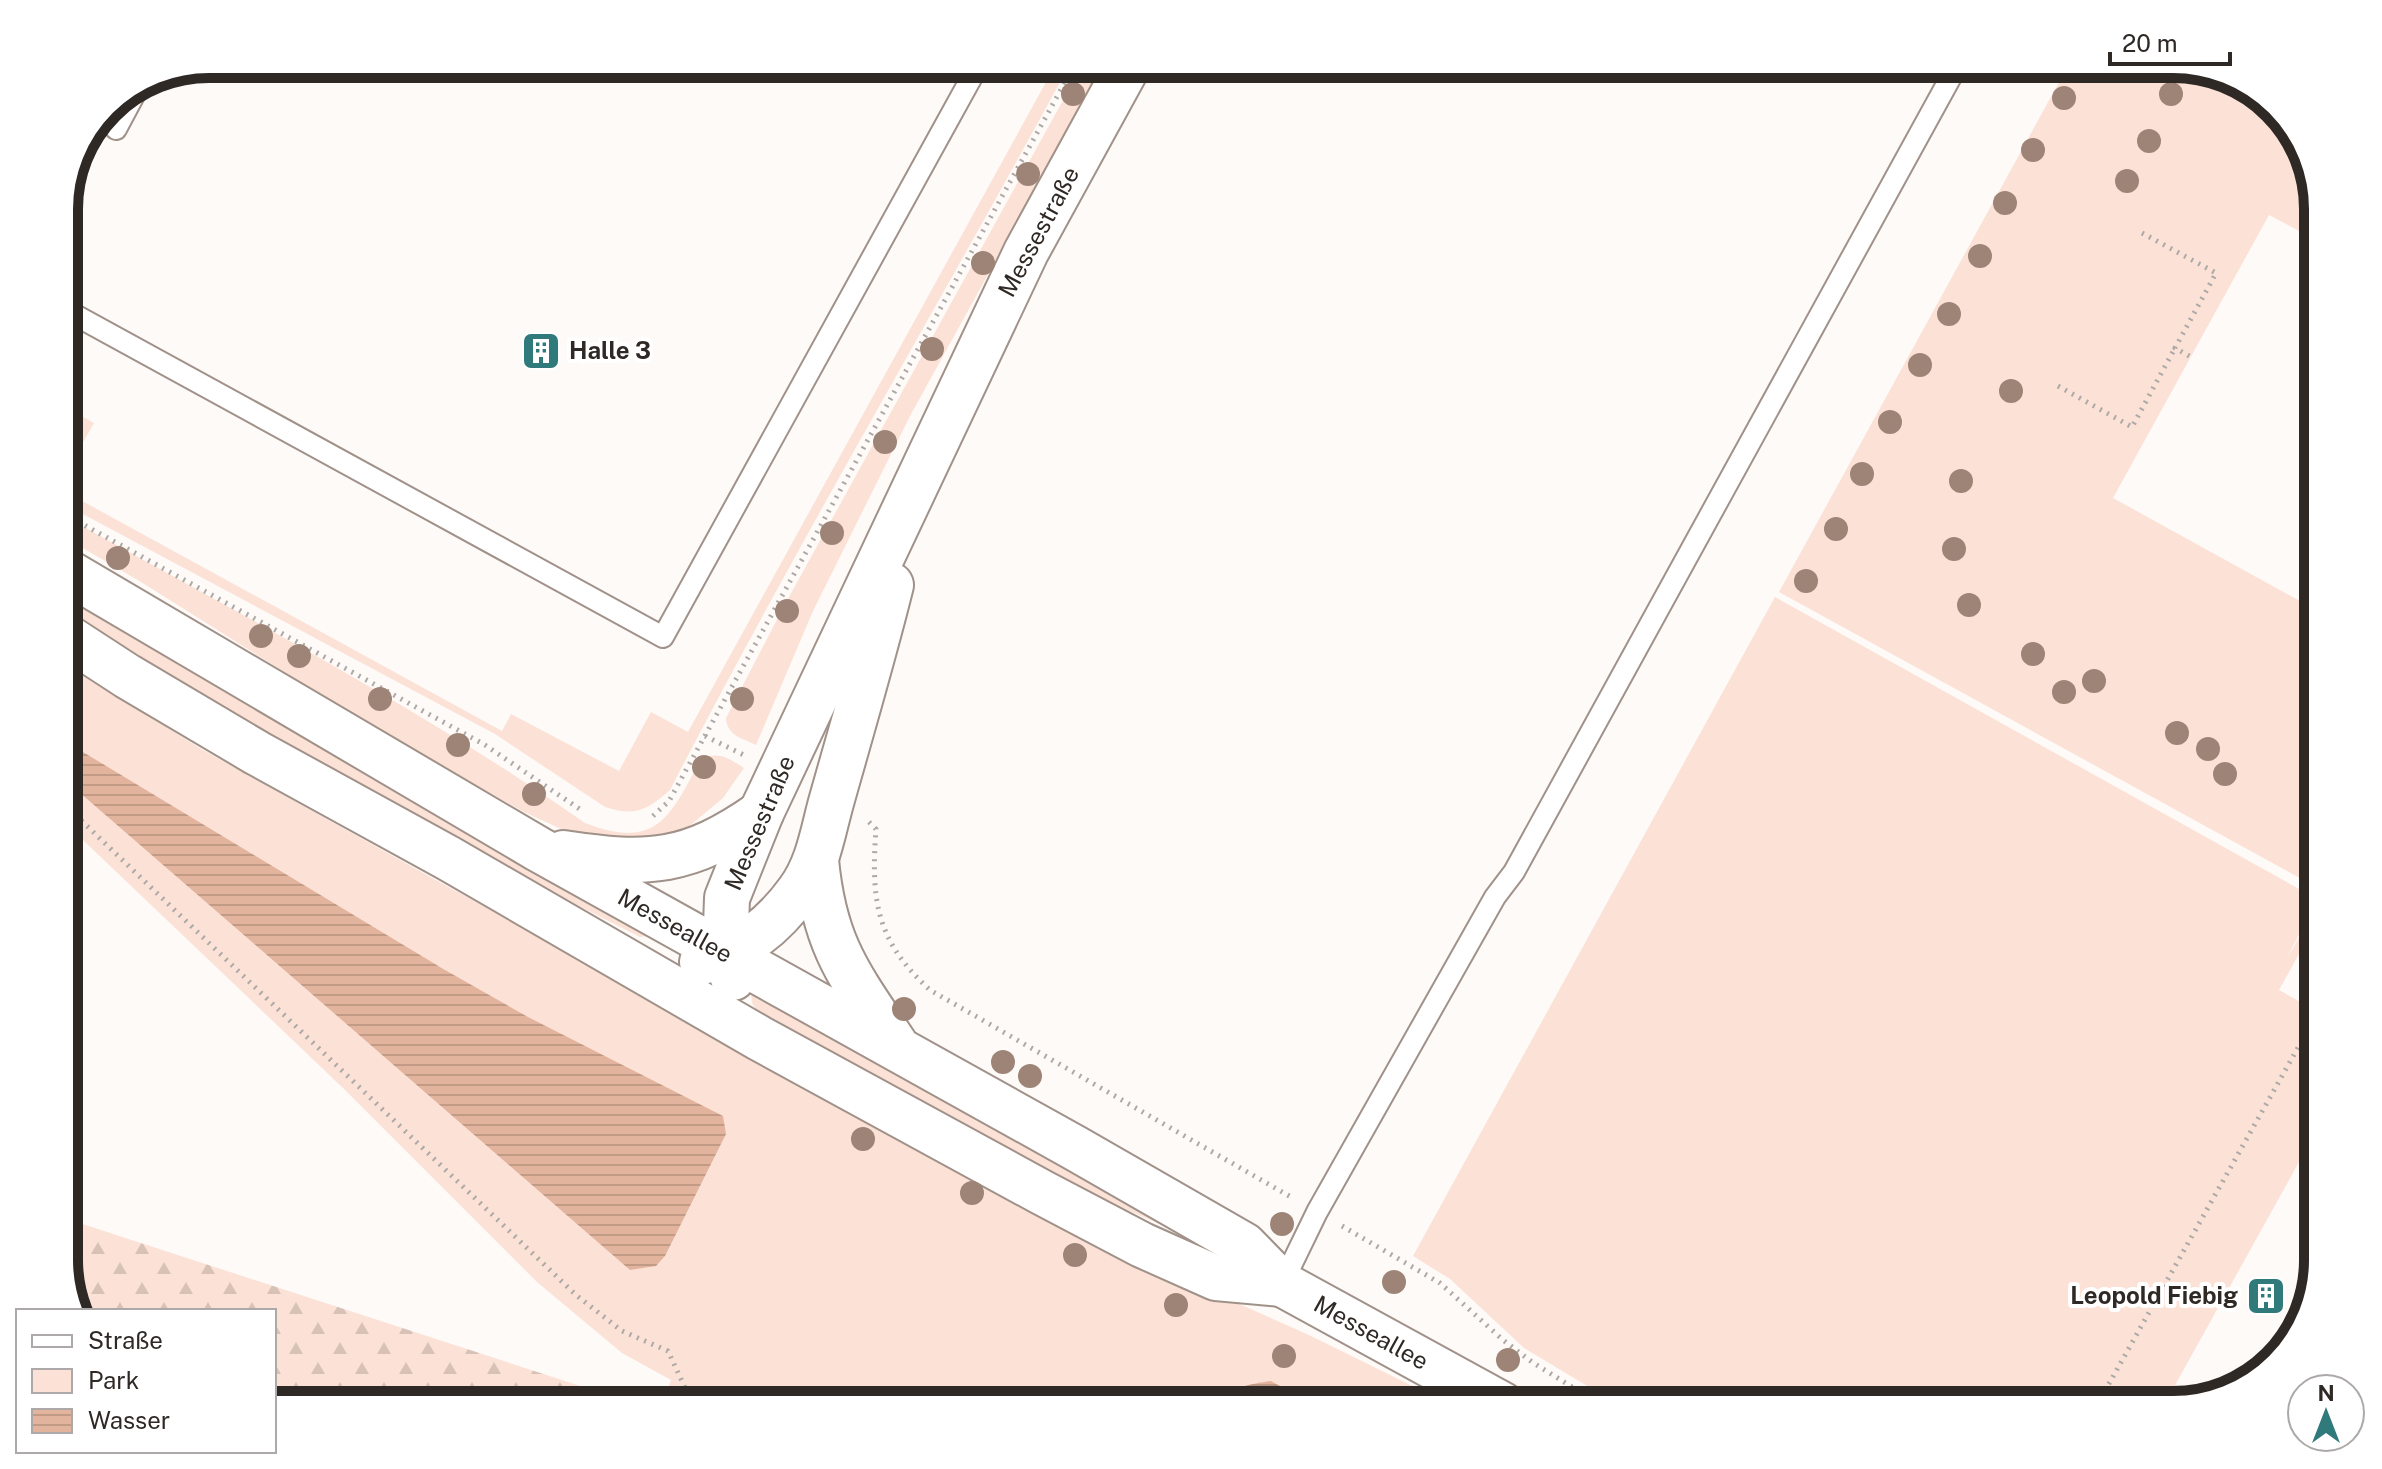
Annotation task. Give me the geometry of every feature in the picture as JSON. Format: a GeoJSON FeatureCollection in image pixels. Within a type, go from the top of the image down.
{"type":"FeatureCollection","features":[{"type":"Feature","properties":{"kind":"street","name":"Messestraße"},"geometry":{"type":"LineString","coordinates":[[725,954],[727,898],[761,813],[1026,252],[1121,78]]}},
{"type":"Feature","properties":{"kind":"street","name":"Messestraße"},"geometry":{"type":"LineString","coordinates":[[725,954],[763,932],[800,889],[816,860],[863,695],[915,490]]}},
{"type":"Feature","properties":{"kind":"street","name":"Messeallee"},"geometry":{"type":"LineString","coordinates":[[78,578],[538,849],[1244,1245],[1282,1284],[1477,1391]]}},
{"type":"Feature","properties":{"kind":"street","name":"Messeallee"},"geometry":{"type":"LineString","coordinates":[[78,644],[257,753],[627,960],[759,1038],[1142,1245],[1216,1278],[1282,1284]]}},
{"type":"Feature","properties":{"kind":"street"},"geometry":{"type":"LineString","coordinates":[[538,849],[613,861],[655,861],[689,852],[728,836],[761,813]]}},
{"type":"Feature","properties":{"kind":"street"},"geometry":{"type":"LineString","coordinates":[[816,860],[829,934],[846,971],[899,1050]]}},
{"type":"Feature","properties":{"kind":"street"},"geometry":{"type":"LineString","coordinates":[[627,960],[677,965],[702,962],[725,954],[739,1009],[759,1038]]}},
{"type":"Feature","properties":{"kind":"lane"},"geometry":{"type":"LineString","coordinates":[[78,317],[663,637],[971,78]]}},
{"type":"Feature","properties":{"kind":"lane"},"geometry":{"type":"LineString","coordinates":[[1282,1284],[1317,1212],[1495,897],[1522,858],[1950,78]]}},
{"type":"Feature","properties":{"kind":"lane"},"geometry":{"type":"LineString","coordinates":[[116,129],[128,106]]}},
{"type":"Feature","properties":{"kind":"path"},"geometry":{"type":"LineString","coordinates":[[642,821],[652,817],[669,801],[1067,78]]}},
{"type":"Feature","properties":{"kind":"path"},"geometry":{"type":"LineString","coordinates":[[2058,386],[2132,427],[2216,273],[2142,233]]}},
{"type":"Feature","properties":{"kind":"path"},"geometry":{"type":"LineString","coordinates":[[2175,348],[2191,357]]}},
{"type":"Feature","properties":{"kind":"path"},"geometry":{"type":"LineString","coordinates":[[78,522],[485,745],[589,815]]}},
{"type":"Feature","properties":{"kind":"path"},"geometry":{"type":"LineString","coordinates":[[705,736],[781,770]]}},
{"type":"Feature","properties":{"kind":"path"},"geometry":{"type":"LineString","coordinates":[[831,801],[862,816],[876,829],[873,878],[883,928],[908,970],[930,990],[1440,1283],[1503,1340],[1579,1391]]}},
{"type":"Feature","properties":{"kind":"path"},"geometry":{"type":"LineString","coordinates":[[78,817],[576,1295],[622,1331],[668,1351],[687,1391]]}},
{"type":"Feature","properties":{"kind":"path"},"geometry":{"type":"LineString","coordinates":[[2105,1391],[2304,1037]]}},
{"type":"Feature","properties":{"kind":"green space"},"geometry":{"type":"Polygon","coordinates":[[[1048,78],[1062,78],[768,607],[670,790],[648,807],[625,811],[605,807],[495,734],[78,511],[78,499],[502,731],[511,714],[619,771],[651,712],[688,732],[1048,78]]]}},
{"type":"Feature","properties":{"kind":"green space"},"geometry":{"type":"Polygon","coordinates":[[[1075,78],[1096,78],[910,416],[813,611],[756,745],[732,733],[726,718],[784,606],[1075,78]]]}},
{"type":"Feature","properties":{"kind":"green space"},"geometry":{"type":"Polygon","coordinates":[[[2061,78],[2173,78],[2207,82],[2238,96],[2266,116],[2282,136],[2297,167],[2304,201],[2304,234],[2269,215],[2113,498],[2304,603],[2304,880],[1779,592],[2061,78]]]}},
{"type":"Feature","properties":{"kind":"green space"},"geometry":{"type":"Polygon","coordinates":[[[78,414],[94,423],[78,451],[78,414]]]}},
{"type":"Feature","properties":{"kind":"green space"},"geometry":{"type":"Polygon","coordinates":[[[78,524],[394,701],[585,823],[610,831],[630,833],[659,823],[680,797],[701,759],[718,756],[744,768],[723,798],[681,833],[658,843],[587,841],[522,811],[361,720],[78,545],[78,524]]]}},
{"type":"Feature","properties":{"kind":"green space"},"geometry":{"type":"Polygon","coordinates":[[[1775,597],[2304,892],[2304,925],[2286,960],[2304,929],[2304,945],[2279,990],[2304,1004],[2304,1153],[2172,1391],[1596,1391],[1524,1348],[1450,1279],[1413,1256],[1775,597]]]}},
{"type":"Feature","properties":{"kind":"green space"},"geometry":{"type":"Polygon","coordinates":[[[78,598],[420,806],[646,933],[646,936],[640,937],[577,905],[161,673],[78,620],[78,598]]]}},
{"type":"Feature","properties":{"kind":"green space"},"geometry":{"type":"Polygon","coordinates":[[[78,673],[203,750],[443,884],[1129,1255],[1309,1335],[1423,1391],[667,1391],[671,1380],[622,1353],[537,1282],[344,1089],[78,835],[78,673]]]}},
{"type":"Feature","properties":{"kind":"green space"},"geometry":{"type":"Polygon","coordinates":[[[751,992],[1199,1241],[959,1137],[762,1019],[752,1003],[751,992]]]}},
{"type":"Feature","properties":{"kind":"green space"},"geometry":{"type":"Polygon","coordinates":[[[78,1223],[596,1391],[276,1391],[276,1309],[88,1309],[78,1268],[78,1223]]]}},
{"type":"Feature","properties":{"kind":"water"},"geometry":{"type":"Polygon","coordinates":[[[78,749],[445,970],[528,1017],[723,1116],[726,1134],[665,1256],[656,1266],[630,1270],[78,791],[78,749]]]}},
{"type":"Feature","properties":{"kind":"water"},"geometry":{"type":"Polygon","coordinates":[[[1271,1381],[1289,1391],[1231,1391],[1271,1381]]]}},
{"type":"Feature","properties":{"kind":"place","name":"Halle 3"},"geometry":{"type":"Point","coordinates":[541,351]}},
{"type":"Feature","properties":{"kind":"place","name":"Leopold Fiebig"},"geometry":{"type":"Point","coordinates":[2266,1296]}}]}
